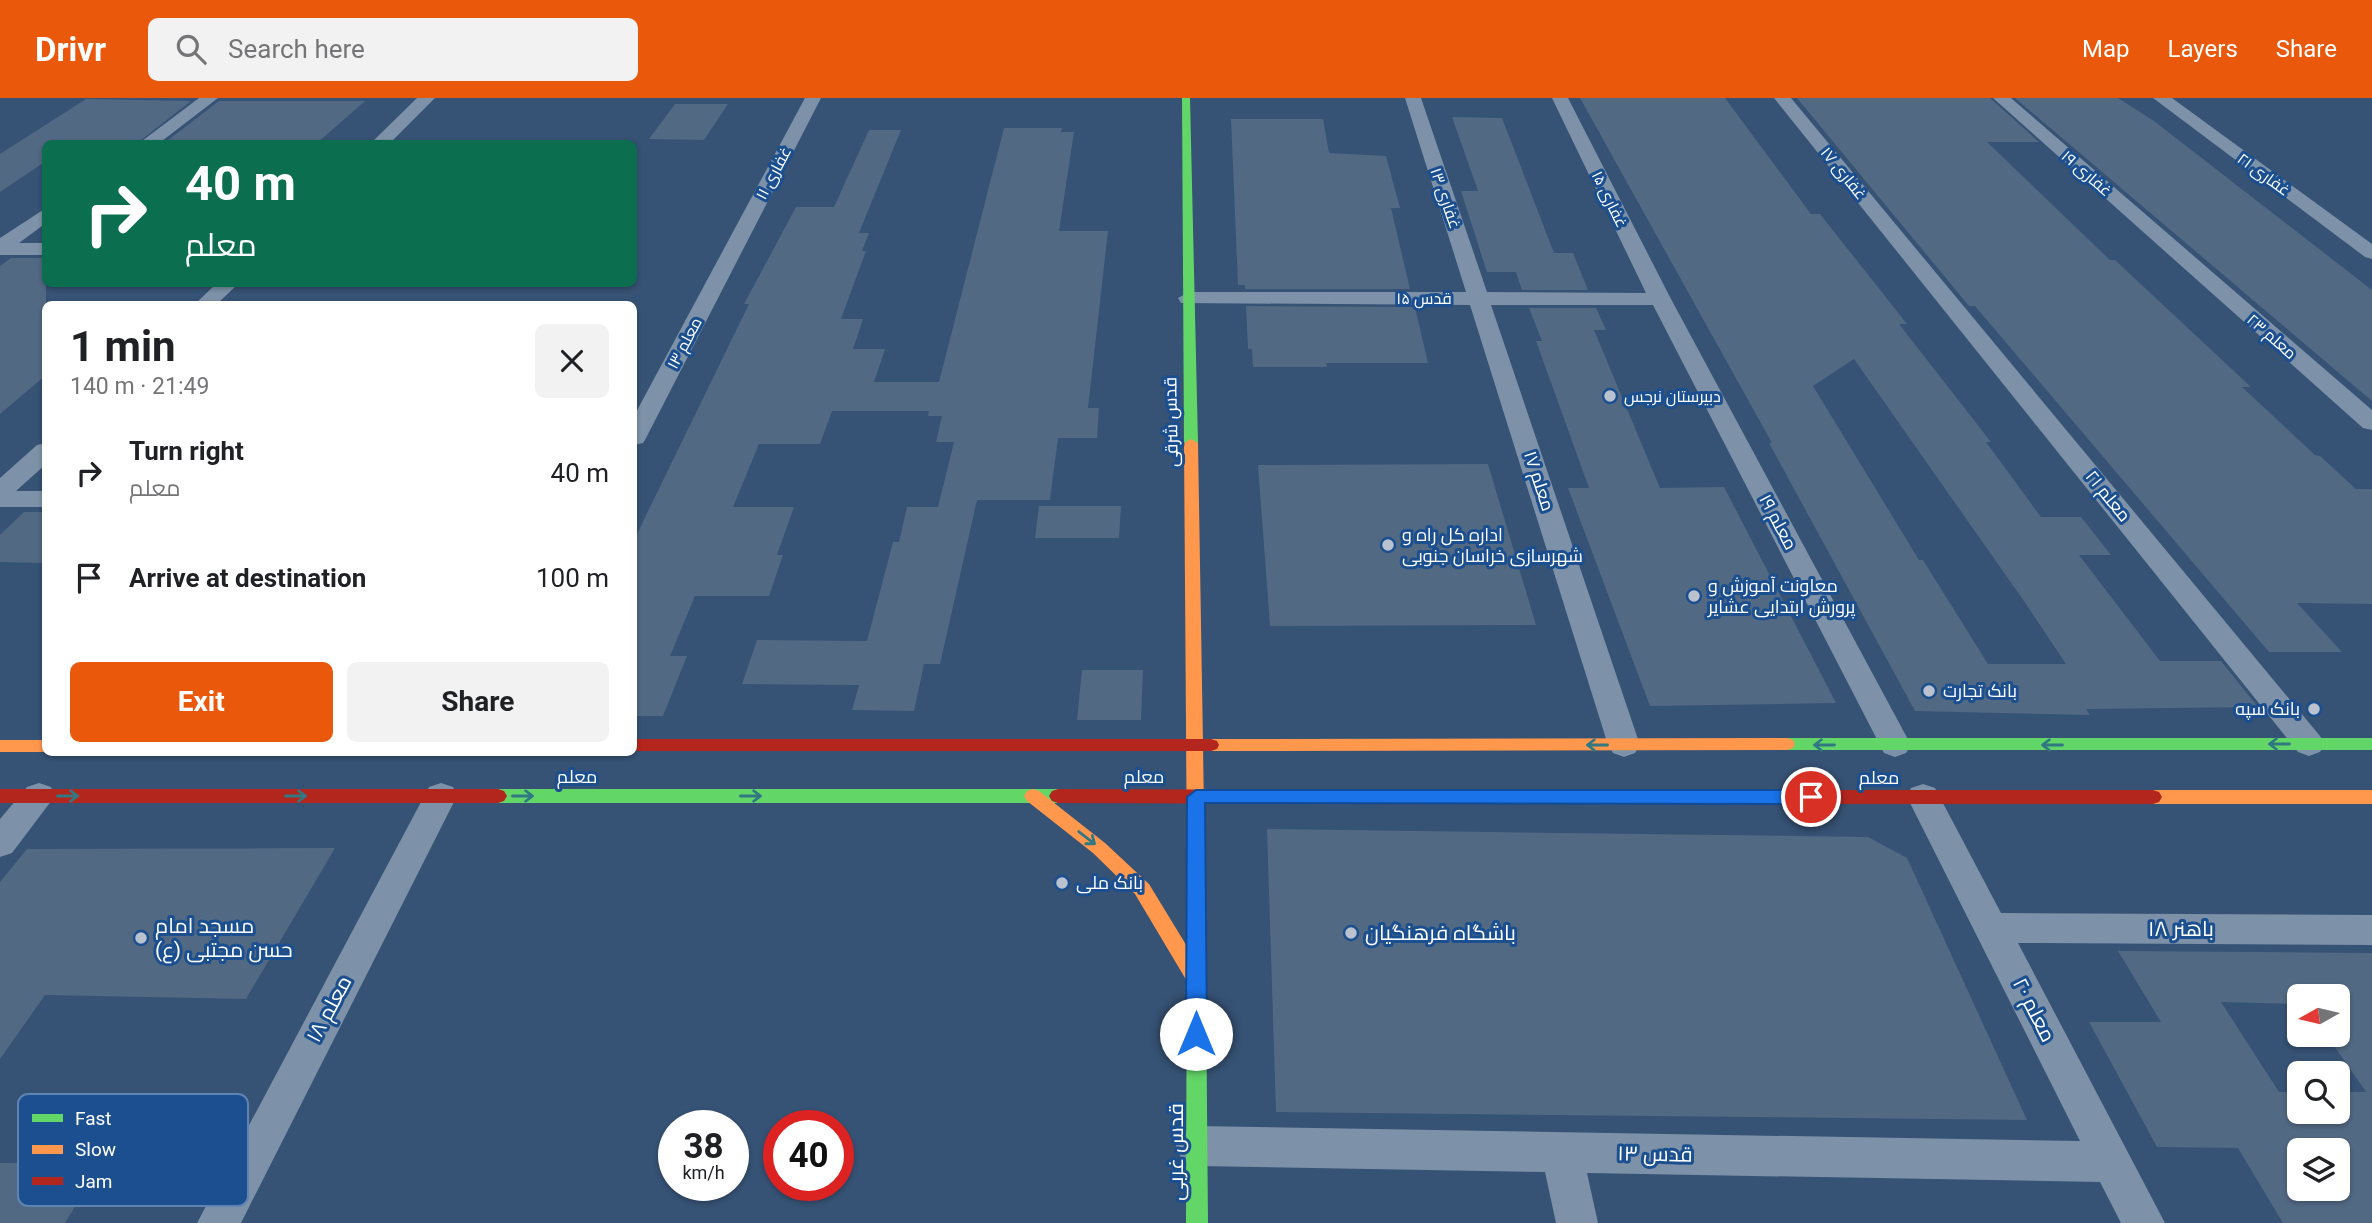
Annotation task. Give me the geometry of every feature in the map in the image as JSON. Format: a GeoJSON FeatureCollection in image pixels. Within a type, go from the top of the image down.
{"type":"FeatureCollection","features":[{"type":"Feature","properties":{"kind":"main road","name":"قدس شرقی"},"geometry":{"type":"LineString","coordinates":[[1186,98],[1196,745]]}},
{"type":"Feature","properties":{"kind":"main road","name":"معلم"},"geometry":{"type":"LineString","coordinates":[[637,745],[2372,744]]}},
{"type":"Feature","properties":{"kind":"main road","name":"قدس غربی"},"geometry":{"type":"LineString","coordinates":[[1196,745],[1197,1223]]}},
{"type":"Feature","properties":{"kind":"main road"},"geometry":{"type":"LineString","coordinates":[[0,746],[42,746]]}},
{"type":"Feature","properties":{"kind":"main road","name":"معلم"},"geometry":{"type":"LineString","coordinates":[[0,796],[1923,797],[2368,803]]}},
{"type":"Feature","properties":{"kind":"main road"},"geometry":{"type":"LineString","coordinates":[[1033,796],[1099,848],[1142,889],[1196,979]]}},
{"type":"Feature","properties":{"kind":"street"},"geometry":{"type":"LineString","coordinates":[[152,140],[210,98]]}},
{"type":"Feature","properties":{"kind":"street"},"geometry":{"type":"LineString","coordinates":[[382,140],[427,98]]}},
{"type":"Feature","properties":{"kind":"street","name":"غفاری ۱۱"},"geometry":{"type":"LineString","coordinates":[[734,248],[813,98]]}},
{"type":"Feature","properties":{"kind":"street","name":"غفاری ۱۳"},"geometry":{"type":"LineString","coordinates":[[1413,98],[1479,298]]}},
{"type":"Feature","properties":{"kind":"street","name":"غفاری ۱۵"},"geometry":{"type":"LineString","coordinates":[[1560,98],[1660,299]]}},
{"type":"Feature","properties":{"kind":"street","name":"غفاری ۱۷"},"geometry":{"type":"LineString","coordinates":[[1782,98],[1906,248]]}},
{"type":"Feature","properties":{"kind":"street","name":"غفاری ۱۹"},"geometry":{"type":"LineString","coordinates":[[2001,98],[2173,249]]}},
{"type":"Feature","properties":{"kind":"street","name":"غفاری ۲۱"},"geometry":{"type":"LineString","coordinates":[[2161,98],[2369,251]]}},
{"type":"Feature","properties":{"kind":"street"},"geometry":{"type":"LineString","coordinates":[[0,248],[42,217]]}},
{"type":"Feature","properties":{"kind":"street"},"geometry":{"type":"LineString","coordinates":[[0,248],[42,249]]}},
{"type":"Feature","properties":{"kind":"street","name":"معلم ۱۳"},"geometry":{"type":"LineString","coordinates":[[637,432],[734,248]]}},
{"type":"Feature","properties":{"kind":"street","name":"معلم ۲۱"},"geometry":{"type":"LineString","coordinates":[[1906,248],[2309,744]]}},
{"type":"Feature","properties":{"kind":"street","name":"معلم ۲۳"},"geometry":{"type":"LineString","coordinates":[[2173,249],[2372,424]]}},
{"type":"Feature","properties":{"kind":"street"},"geometry":{"type":"LineString","coordinates":[[208,301],[225,287]]}},
{"type":"Feature","properties":{"kind":"street","name":"قدس ۱۵"},"geometry":{"type":"LineString","coordinates":[[1189,298],[1660,299]]}},
{"type":"Feature","properties":{"kind":"street","name":"معلم ۱۷"},"geometry":{"type":"LineString","coordinates":[[1479,298],[1624,745]]}},
{"type":"Feature","properties":{"kind":"street","name":"معلم ۱۹"},"geometry":{"type":"LineString","coordinates":[[1660,299],[1895,745]]}},
{"type":"Feature","properties":{"kind":"street"},"geometry":{"type":"LineString","coordinates":[[0,492],[42,454]]}},
{"type":"Feature","properties":{"kind":"street"},"geometry":{"type":"LineString","coordinates":[[0,499],[42,499]]}},
{"type":"Feature","properties":{"kind":"street"},"geometry":{"type":"LineString","coordinates":[[0,843],[39,796]]}},
{"type":"Feature","properties":{"kind":"street","name":"معلم ۱۸"},"geometry":{"type":"LineString","coordinates":[[248,1166],[441,796]]}},
{"type":"Feature","properties":{"kind":"street","name":"معلم ۲۰"},"geometry":{"type":"LineString","coordinates":[[1923,797],[2144,1223]]}},
{"type":"Feature","properties":{"kind":"street","name":"باهنر ۱۸"},"geometry":{"type":"LineString","coordinates":[[1991,928],[2372,930]]}},
{"type":"Feature","properties":{"kind":"street","name":"قدس ۱۳"},"geometry":{"type":"LineString","coordinates":[[1197,1146],[2113,1162]]}},
{"type":"Feature","properties":{"kind":"street"},"geometry":{"type":"LineString","coordinates":[[1562,1152],[1577,1223]]}},
{"type":"Feature","properties":{"kind":"street","name":"معلم ۱۸"},"geometry":{"type":"LineString","coordinates":[[218,1223],[227,1206]]}},
{"type":"Feature","properties":{"kind":"building"},"geometry":{"type":"Polygon","coordinates":[[[1580,98],[1725,98],[1811,214],[1820,214],[1907,324],[1899,324],[1991,442],[1986,442],[2041,517],[2081,517],[2111,555],[2079,555],[2160,661],[2221,661],[2258,707],[2086,709],[2090,715],[1915,711],[1769,443],[1772,443],[1580,98]],[[1854,359],[1813,386],[1919,560],[1923,560],[1988,664],[2066,664],[1854,359]]]}},
{"type":"Feature","properties":{"kind":"building"},"geometry":{"type":"Polygon","coordinates":[[[1797,98],[1990,98],[2039,142],[1987,142],[2110,260],[2115,260],[2251,387],[2242,387],[2315,455],[2320,456],[2356,489],[2372,489],[2372,604],[2297,603],[2342,652],[2269,652],[1975,306],[1969,306],[1797,98]]]}},
{"type":"Feature","properties":{"kind":"building"},"geometry":{"type":"Polygon","coordinates":[[[2015,98],[2118,98],[2154,121],[2372,290],[2372,401],[2015,98]]]}},
{"type":"Feature","properties":{"kind":"building"},"geometry":{"type":"Polygon","coordinates":[[[86,99],[191,101],[141,140],[42,140],[42,164],[0,192],[0,154],[86,99]]]}},
{"type":"Feature","properties":{"kind":"building"},"geometry":{"type":"Polygon","coordinates":[[[219,101],[365,101],[321,140],[168,140],[219,101]]]}},
{"type":"Feature","properties":{"kind":"building"},"geometry":{"type":"Polygon","coordinates":[[[675,104],[728,104],[704,140],[649,139],[675,104]]]}},
{"type":"Feature","properties":{"kind":"building"},"geometry":{"type":"Polygon","coordinates":[[[1452,117],[1502,118],[1554,253],[1573,253],[1588,290],[1522,290],[1516,272],[1487,272],[1461,191],[1478,191],[1452,117]]]}},
{"type":"Feature","properties":{"kind":"building"},"geometry":{"type":"Polygon","coordinates":[[[1231,119],[1323,119],[1329,153],[1386,156],[1400,208],[1391,208],[1410,289],[1245,289],[1245,285],[1238,285],[1231,119]]]}},
{"type":"Feature","properties":{"kind":"building"},"geometry":{"type":"Polygon","coordinates":[[[1004,128],[1062,128],[1061,132],[1074,132],[1059,231],[1108,231],[1088,408],[1099,408],[1097,438],[1058,438],[1050,500],[977,500],[940,664],[924,664],[914,711],[852,710],[859,685],[742,684],[757,640],[867,641],[893,542],[899,542],[907,507],[938,507],[954,442],[936,442],[942,416],[928,416],[929,411],[832,411],[820,444],[759,444],[733,507],[794,507],[777,555],[783,555],[769,596],[695,596],[670,656],[687,656],[663,716],[637,716],[637,534],[749,304],[744,304],[796,207],[834,207],[869,130],[901,130],[859,233],[869,233],[862,251],[866,251],[841,319],[863,319],[853,349],[885,349],[874,382],[939,382],[1004,128]]]}},
{"type":"Feature","properties":{"kind":"building"},"geometry":{"type":"Polygon","coordinates":[[[11,258],[42,258],[42,287],[46,287],[46,301],[42,301],[42,378],[0,414],[0,266],[11,258]]]}},
{"type":"Feature","properties":{"kind":"building"},"geometry":{"type":"Polygon","coordinates":[[[1246,306],[1415,307],[1428,363],[1326,363],[1327,367],[1253,367],[1252,349],[1248,349],[1246,306]]]}},
{"type":"Feature","properties":{"kind":"building","name":"معاونت آموزش و پرورش ابتدایی عشایر"},"geometry":{"type":"Polygon","coordinates":[[[1529,308],[1596,308],[1606,330],[1594,330],[1660,488],[1724,487],[1836,703],[1650,706],[1568,488],[1589,488],[1536,341],[1542,341],[1529,308]]]}},
{"type":"Feature","properties":{"kind":"building","name":"اداره کل راه و شهرسازی خراسان جنوبی"},"geometry":{"type":"Polygon","coordinates":[[[1488,464],[1536,625],[1270,626],[1258,465],[1488,464]]]}},
{"type":"Feature","properties":{"kind":"building"},"geometry":{"type":"Polygon","coordinates":[[[1039,506],[1121,506],[1119,538],[1035,538],[1039,506]]]}},
{"type":"Feature","properties":{"kind":"building"},"geometry":{"type":"Polygon","coordinates":[[[24,512],[42,512],[42,563],[0,562],[0,535],[24,512]]]}},
{"type":"Feature","properties":{"kind":"building"},"geometry":{"type":"Polygon","coordinates":[[[1082,670],[1143,670],[1141,720],[1077,720],[1082,670]]]}},
{"type":"Feature","properties":{"kind":"building"},"geometry":{"type":"Polygon","coordinates":[[[1267,829],[1868,837],[1907,858],[2027,1120],[1276,1112],[1267,829]]]}},
{"type":"Feature","properties":{"kind":"building","name":"مسجد امام حسن مجتبی (ع)"},"geometry":{"type":"Polygon","coordinates":[[[335,848],[246,999],[45,995],[0,1059],[0,882],[27,849],[335,848]]]}},
{"type":"Feature","properties":{"kind":"building"},"geometry":{"type":"Polygon","coordinates":[[[2118,951],[2372,953],[2372,1223],[2283,1223],[2238,1148],[2157,1147],[2089,1022],[2161,1022],[2118,951]],[[2287,984],[2287,1004],[2221,1002],[2279,1092],[2287,1092],[2287,1124],[2350,1124],[2350,1092],[2366,1092],[2350,1069],[2350,1061],[2345,1061],[2335,1047],[2350,1047],[2350,984],[2287,984]]]}},
{"type":"Feature","properties":{"kind":"building"},"geometry":{"type":"Polygon","coordinates":[[[0,1163],[18,1163],[18,1206],[75,1206],[65,1223],[0,1223],[0,1163]]]}},
{"type":"Feature","properties":{"kind":"traffic: fast"},"geometry":{"type":"LineString","coordinates":[[1186,98],[1191,443]]}},
{"type":"Feature","properties":{"kind":"traffic: fast"},"geometry":{"type":"LineString","coordinates":[[1787,744],[2372,744]]}},
{"type":"Feature","properties":{"kind":"traffic: fast"},"geometry":{"type":"LineString","coordinates":[[498,796],[1058,796]]}},
{"type":"Feature","properties":{"kind":"traffic: fast"},"geometry":{"type":"LineString","coordinates":[[1196,872],[1197,1223]]}},
{"type":"Feature","properties":{"kind":"traffic: slow"},"geometry":{"type":"LineString","coordinates":[[1191,443],[1196,872]]}},
{"type":"Feature","properties":{"kind":"traffic: slow"},"geometry":{"type":"LineString","coordinates":[[1211,745],[1787,744]]}},
{"type":"Feature","properties":{"kind":"traffic: slow"},"geometry":{"type":"LineString","coordinates":[[0,746],[42,746]]}},
{"type":"Feature","properties":{"kind":"traffic: slow"},"geometry":{"type":"LineString","coordinates":[[1033,796],[1099,848],[1142,889],[1195,977]]}},
{"type":"Feature","properties":{"kind":"traffic: slow"},"geometry":{"type":"LineString","coordinates":[[1324,797],[1747,797]]}},
{"type":"Feature","properties":{"kind":"traffic: slow"},"geometry":{"type":"LineString","coordinates":[[2153,797],[2372,797]]}},
{"type":"Feature","properties":{"kind":"traffic: jam"},"geometry":{"type":"LineString","coordinates":[[637,745],[1211,745]]}},
{"type":"Feature","properties":{"kind":"traffic: jam"},"geometry":{"type":"LineString","coordinates":[[0,796],[498,796]]}},
{"type":"Feature","properties":{"kind":"traffic: jam"},"geometry":{"type":"LineString","coordinates":[[1058,796],[1324,797]]}},
{"type":"Feature","properties":{"kind":"traffic: jam"},"geometry":{"type":"LineString","coordinates":[[1747,797],[2153,797]]}},
{"type":"Feature","properties":{"kind":"place","name":"دبیرستان نرجس"},"geometry":{"type":"Point","coordinates":[1610,396]}},
{"type":"Feature","properties":{"kind":"place","name":"اداره کل راه و شهرسازی خراسان جنوبی"},"geometry":{"type":"Point","coordinates":[1388,545]}},
{"type":"Feature","properties":{"kind":"place","name":"معاونت آموزش و پرورش ابتدایی عشایر"},"geometry":{"type":"Point","coordinates":[1694,596]}},
{"type":"Feature","properties":{"kind":"place","name":"بانک تجارت"},"geometry":{"type":"Point","coordinates":[1929,691]}},
{"type":"Feature","properties":{"kind":"place","name":"بانک سپه"},"geometry":{"type":"Point","coordinates":[2314,709]}},
{"type":"Feature","properties":{"kind":"place","name":"بانک ملی"},"geometry":{"type":"Point","coordinates":[1062,883]}},
{"type":"Feature","properties":{"kind":"place","name":"باشگاه فرهنگیان"},"geometry":{"type":"Point","coordinates":[1351,933]}},
{"type":"Feature","properties":{"kind":"place","name":"مسجد امام حسن مجتبی (ع)"},"geometry":{"type":"Point","coordinates":[141,938]}},
{"type":"Feature","properties":{"kind":"route"},"geometry":{"type":"LineString","coordinates":[[1196,1034],[1196,797],[1811,797]]}}]}
